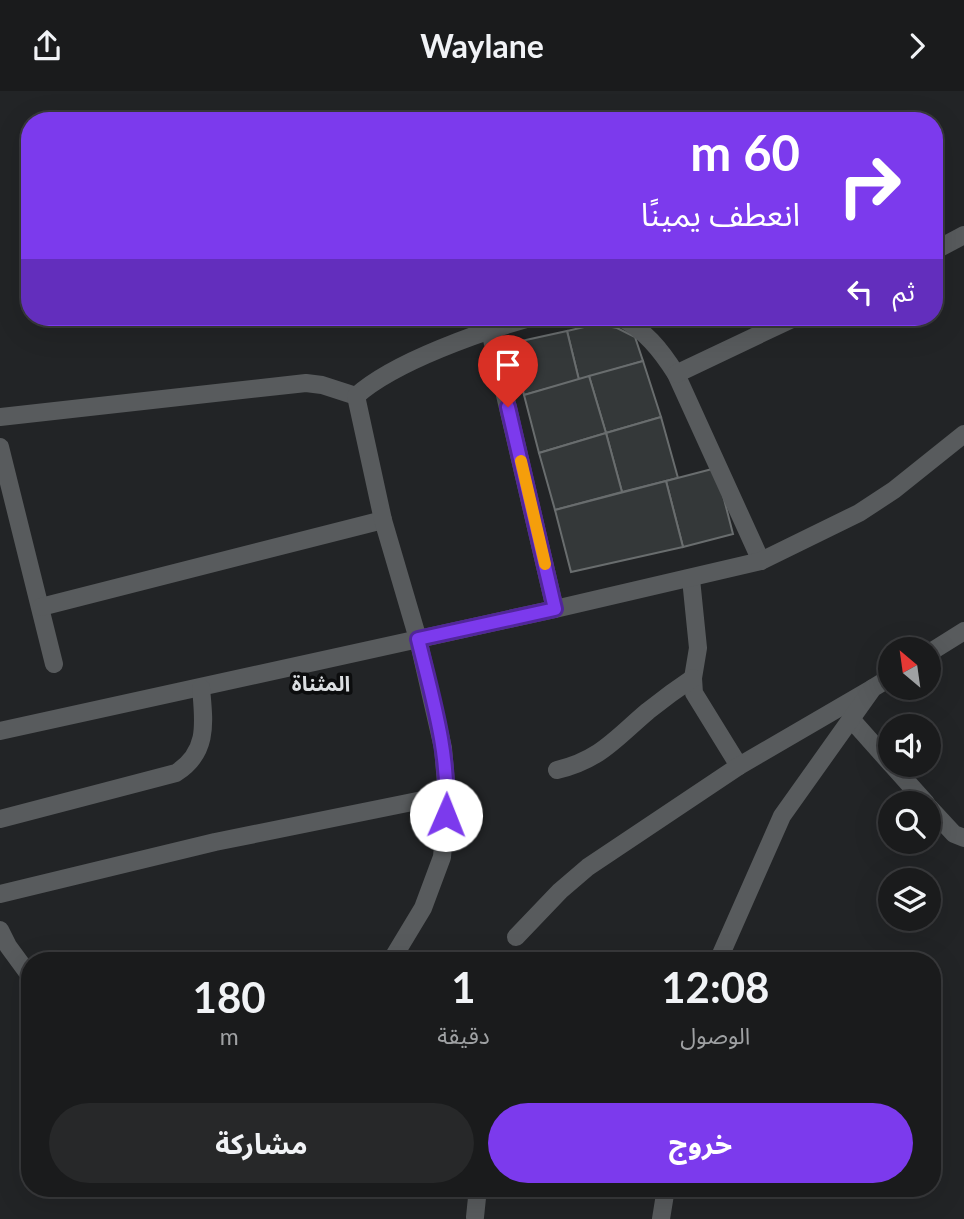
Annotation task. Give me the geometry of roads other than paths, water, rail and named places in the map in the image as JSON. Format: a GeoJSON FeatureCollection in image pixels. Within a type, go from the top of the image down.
{"type":"FeatureCollection","features":[{"type":"Feature","properties":{"kind":"street"},"geometry":{"type":"LineString","coordinates":[[943,246],[964,235]]}},
{"type":"Feature","properties":{"kind":"street"},"geometry":{"type":"LineString","coordinates":[[356,396],[371,383],[411,362],[505,326]]}},
{"type":"Feature","properties":{"kind":"street"},"geometry":{"type":"LineString","coordinates":[[634,326],[659,348],[676,374],[761,561]]}},
{"type":"Feature","properties":{"kind":"street"},"geometry":{"type":"LineString","coordinates":[[676,374],[760,326]]}},
{"type":"Feature","properties":{"kind":"street"},"geometry":{"type":"LineString","coordinates":[[490,331],[555,609]]}},
{"type":"Feature","properties":{"kind":"street"},"geometry":{"type":"LineString","coordinates":[[0,417],[306,383],[356,396]]}},
{"type":"Feature","properties":{"kind":"street"},"geometry":{"type":"LineString","coordinates":[[356,396],[383,520],[418,639],[443,748],[447,795],[442,857],[423,908],[396,952]]}},
{"type":"Feature","properties":{"kind":"street"},"geometry":{"type":"LineString","coordinates":[[0,731],[691,579],[761,561],[859,513],[894,490],[964,434]]}},
{"type":"Feature","properties":{"kind":"street"},"geometry":{"type":"LineString","coordinates":[[0,447],[54,664]]}},
{"type":"Feature","properties":{"kind":"street"},"geometry":{"type":"LineString","coordinates":[[41,607],[383,520]]}},
{"type":"Feature","properties":{"kind":"street"},"geometry":{"type":"LineString","coordinates":[[691,579],[698,648],[693,678],[694,693],[700,707],[739,766]]}},
{"type":"Feature","properties":{"kind":"street"},"geometry":{"type":"LineString","coordinates":[[942,645],[964,631]]}},
{"type":"Feature","properties":{"kind":"street"},"geometry":{"type":"LineString","coordinates":[[557,770],[581,765],[604,751],[650,710],[693,678]]}},
{"type":"Feature","properties":{"kind":"street"},"geometry":{"type":"LineString","coordinates":[[516,936],[588,867],[739,766],[878,685]]}},
{"type":"Feature","properties":{"kind":"street"},"geometry":{"type":"LineString","coordinates":[[0,819],[176,773],[188,765],[200,744],[204,730],[201,688]]}},
{"type":"Feature","properties":{"kind":"street"},"geometry":{"type":"LineString","coordinates":[[722,952],[782,816],[873,688]]}},
{"type":"Feature","properties":{"kind":"street"},"geometry":{"type":"LineString","coordinates":[[851,719],[878,749]]}},
{"type":"Feature","properties":{"kind":"street"},"geometry":{"type":"LineString","coordinates":[[903,777],[915,791]]}},
{"type":"Feature","properties":{"kind":"street"},"geometry":{"type":"LineString","coordinates":[[0,894],[215,842],[447,795]]}},
{"type":"Feature","properties":{"kind":"street"},"geometry":{"type":"LineString","coordinates":[[941,820],[954,834],[964,838]]}},
{"type":"Feature","properties":{"kind":"street"},"geometry":{"type":"LineString","coordinates":[[0,930],[21,964]]}},
{"type":"Feature","properties":{"kind":"street"},"geometry":{"type":"LineString","coordinates":[[475,1217],[477,1197]]}},
{"type":"Feature","properties":{"kind":"street"},"geometry":{"type":"LineString","coordinates":[[662,1219],[665,1197]]}},
{"type":"Feature","properties":{"kind":"district","name":"المثناة"},"geometry":{"type":"Point","coordinates":[321,684]}}]}
